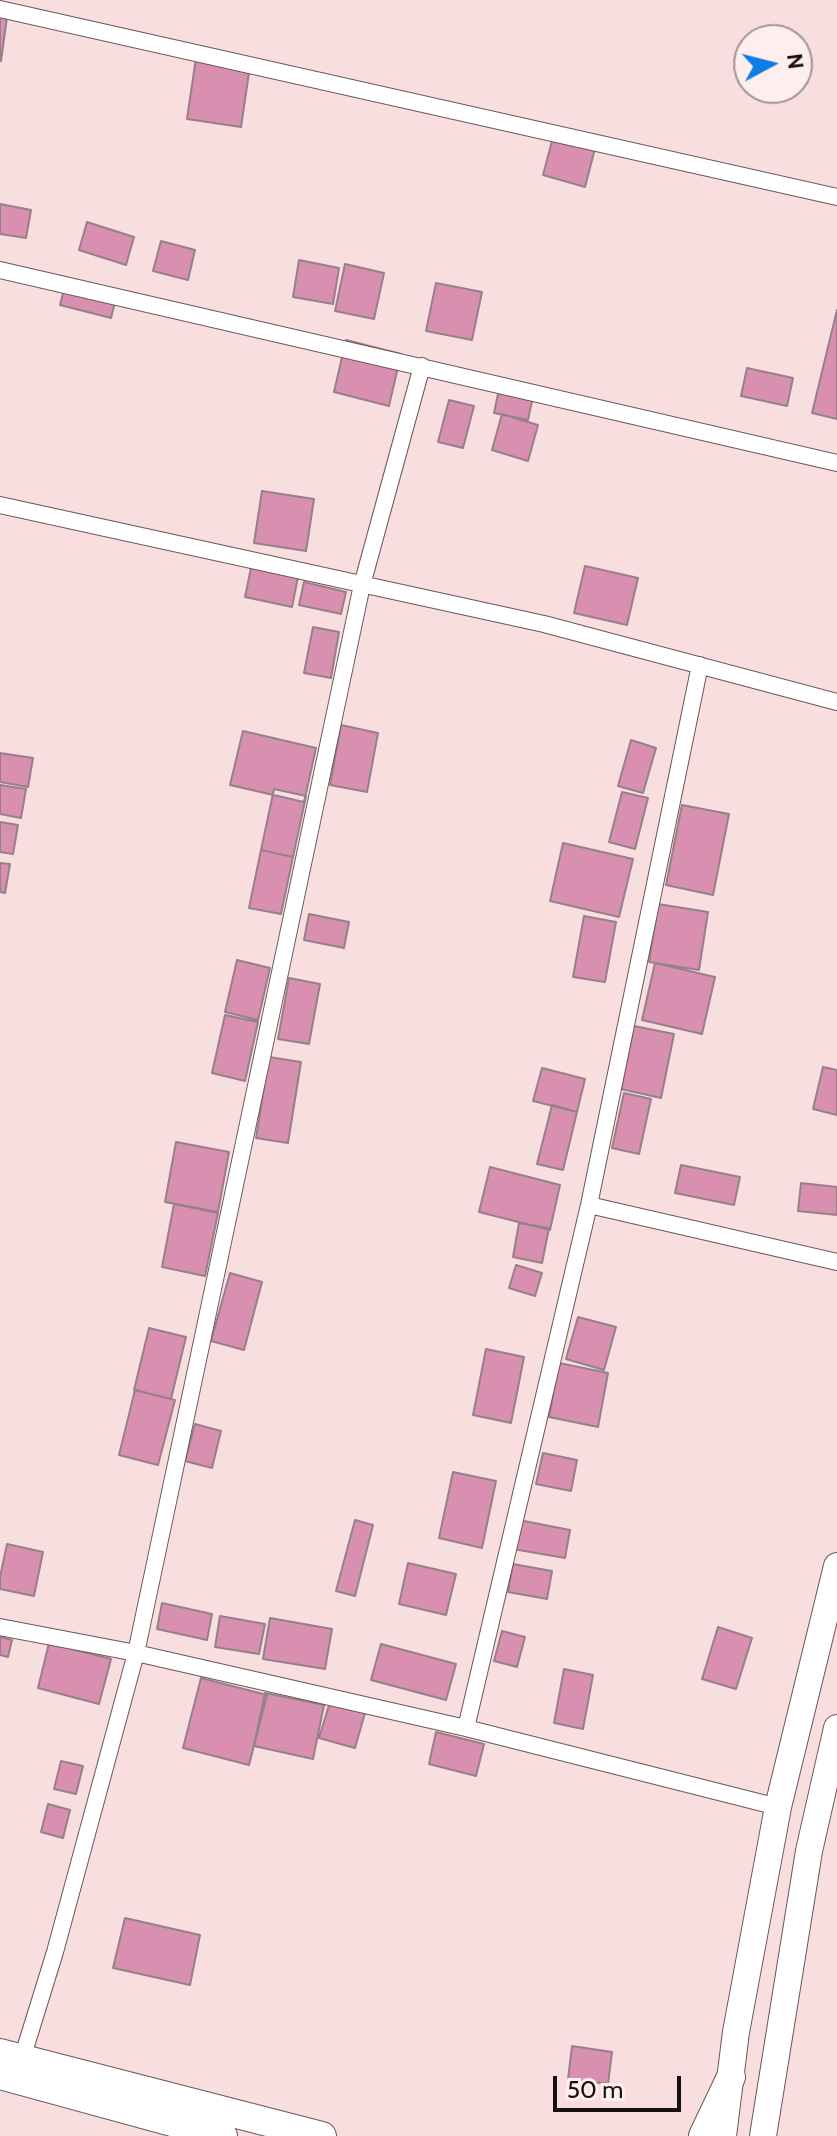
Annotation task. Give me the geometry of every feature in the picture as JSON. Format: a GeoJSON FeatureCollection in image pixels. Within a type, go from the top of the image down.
{"type":"FeatureCollection","features":[{"type":"Feature","properties":{"kind":"highway"},"geometry":{"type":"LineString","coordinates":[[9,2066],[223,2136]]}},
{"type":"Feature","properties":{"kind":"highway"},"geometry":{"type":"LineString","coordinates":[[9,2066],[322,2136]]}},
{"type":"Feature","properties":{"kind":"highway"},"geometry":{"type":"LineString","coordinates":[[703,2136],[731,2077]]}},
{"type":"Feature","properties":{"kind":"main road"},"geometry":{"type":"LineString","coordinates":[[723,2136],[736,2032],[778,1807],[837,1566]]}},
{"type":"Feature","properties":{"kind":"main road"},"geometry":{"type":"LineString","coordinates":[[763,2136],[809,1851],[837,1728]]}},
{"type":"Feature","properties":{"kind":"street"},"geometry":{"type":"LineString","coordinates":[[0,9],[837,197]]}},
{"type":"Feature","properties":{"kind":"street"},"geometry":{"type":"LineString","coordinates":[[0,270],[837,463]]}},
{"type":"Feature","properties":{"kind":"street"},"geometry":{"type":"LineString","coordinates":[[9,2066],[55,1952],[136,1653],[362,585],[422,366]]}},
{"type":"Feature","properties":{"kind":"street"},"geometry":{"type":"LineString","coordinates":[[0,505],[544,624],[837,702]]}},
{"type":"Feature","properties":{"kind":"street"},"geometry":{"type":"LineString","coordinates":[[466,1728],[589,1205],[700,665]]}},
{"type":"Feature","properties":{"kind":"street"},"geometry":{"type":"LineString","coordinates":[[589,1205],[837,1262]]}},
{"type":"Feature","properties":{"kind":"street"},"geometry":{"type":"LineString","coordinates":[[0,1627],[136,1653],[466,1728],[778,1807]]}},
{"type":"Feature","properties":{"kind":"building"},"geometry":{"type":"Polygon","coordinates":[[[0,9],[8,10],[1,61],[0,61],[0,9]]]}},
{"type":"Feature","properties":{"kind":"building"},"geometry":{"type":"Polygon","coordinates":[[[197,51],[251,59],[241,127],[187,119],[197,51]]]}},
{"type":"Feature","properties":{"kind":"building"},"geometry":{"type":"Polygon","coordinates":[[[556,126],[598,137],[585,187],[543,175],[556,126]]]}},
{"type":"Feature","properties":{"kind":"building"},"geometry":{"type":"Polygon","coordinates":[[[0,204],[31,210],[26,238],[0,234],[0,204]]]}},
{"type":"Feature","properties":{"kind":"building"},"geometry":{"type":"Polygon","coordinates":[[[87,222],[134,237],[126,265],[79,250],[87,222]]]}},
{"type":"Feature","properties":{"kind":"building"},"geometry":{"type":"Polygon","coordinates":[[[161,241],[195,250],[188,280],[153,271],[161,241]]]}},
{"type":"Feature","properties":{"kind":"building"},"geometry":{"type":"Polygon","coordinates":[[[299,260],[339,268],[333,304],[293,297],[299,260]]]}},
{"type":"Feature","properties":{"kind":"building"},"geometry":{"type":"Polygon","coordinates":[[[345,264],[384,273],[374,319],[335,311],[345,264]]]}},
{"type":"Feature","properties":{"kind":"building"},"geometry":{"type":"Polygon","coordinates":[[[67,278],[118,291],[111,318],[60,305],[67,278]]]}},
{"type":"Feature","properties":{"kind":"building"},"geometry":{"type":"Polygon","coordinates":[[[436,283],[482,292],[472,340],[426,331],[436,283]]]}},
{"type":"Feature","properties":{"kind":"building"},"geometry":{"type":"Polygon","coordinates":[[[837,310],[837,419],[812,413],[837,310]]]}},
{"type":"Feature","properties":{"kind":"building"},"geometry":{"type":"Polygon","coordinates":[[[346,340],[401,354],[389,406],[334,392],[346,340]]]}},
{"type":"Feature","properties":{"kind":"building"},"geometry":{"type":"Polygon","coordinates":[[[747,368],[793,378],[787,406],[741,396],[747,368]]]}},
{"type":"Feature","properties":{"kind":"building"},"geometry":{"type":"Polygon","coordinates":[[[501,380],[535,387],[528,420],[494,413],[501,380]]]}},
{"type":"Feature","properties":{"kind":"building"},"geometry":{"type":"Polygon","coordinates":[[[449,400],[474,406],[463,448],[438,442],[449,400]]]}},
{"type":"Feature","properties":{"kind":"building"},"geometry":{"type":"Polygon","coordinates":[[[502,414],[538,425],[528,461],[492,450],[502,414]]]}},
{"type":"Feature","properties":{"kind":"building"},"geometry":{"type":"Polygon","coordinates":[[[262,491],[314,499],[306,551],[254,543],[262,491]]]}},
{"type":"Feature","properties":{"kind":"building"},"geometry":{"type":"Polygon","coordinates":[[[585,566],[638,578],[627,625],[574,613],[585,566]]]}},
{"type":"Feature","properties":{"kind":"building"},"geometry":{"type":"Polygon","coordinates":[[[251,568],[298,577],[292,607],[245,597],[251,568]]]}},
{"type":"Feature","properties":{"kind":"building"},"geometry":{"type":"Polygon","coordinates":[[[304,582],[346,592],[341,614],[299,605],[304,582]]]}},
{"type":"Feature","properties":{"kind":"building"},"geometry":{"type":"Polygon","coordinates":[[[313,627],[339,632],[331,678],[304,673],[313,627]]]}},
{"type":"Feature","properties":{"kind":"building"},"geometry":{"type":"Polygon","coordinates":[[[341,725],[378,733],[367,792],[330,785],[341,725]]]}},
{"type":"Feature","properties":{"kind":"building"},"geometry":{"type":"Polygon","coordinates":[[[243,731],[316,748],[304,802],[230,785],[243,731]]]}},
{"type":"Feature","properties":{"kind":"building"},"geometry":{"type":"Polygon","coordinates":[[[631,740],[656,748],[643,793],[618,786],[631,740]]]}},
{"type":"Feature","properties":{"kind":"building"},"geometry":{"type":"Polygon","coordinates":[[[0,753],[33,758],[28,787],[0,782],[0,753]]]}},
{"type":"Feature","properties":{"kind":"building"},"geometry":{"type":"Polygon","coordinates":[[[0,785],[26,789],[21,818],[0,814],[0,785]]]}},
{"type":"Feature","properties":{"kind":"building"},"geometry":{"type":"Polygon","coordinates":[[[274,789],[306,796],[293,857],[261,850],[274,789]]]}},
{"type":"Feature","properties":{"kind":"building"},"geometry":{"type":"Polygon","coordinates":[[[622,792],[648,798],[635,849],[609,842],[622,792]]]}},
{"type":"Feature","properties":{"kind":"building"},"geometry":{"type":"Polygon","coordinates":[[[682,805],[729,814],[713,895],[666,885],[682,805]]]}},
{"type":"Feature","properties":{"kind":"building"},"geometry":{"type":"Polygon","coordinates":[[[0,822],[18,825],[13,854],[0,852],[0,822]]]}},
{"type":"Feature","properties":{"kind":"building"},"geometry":{"type":"Polygon","coordinates":[[[563,843],[633,859],[619,917],[550,901],[563,843]]]}},
{"type":"Feature","properties":{"kind":"building"},"geometry":{"type":"Polygon","coordinates":[[[261,850],[293,857],[281,914],[249,908],[261,850]]]}},
{"type":"Feature","properties":{"kind":"building"},"geometry":{"type":"Polygon","coordinates":[[[0,863],[10,864],[5,893],[0,892],[0,863]]]}},
{"type":"Feature","properties":{"kind":"building"},"geometry":{"type":"Polygon","coordinates":[[[658,904],[708,912],[699,970],[649,962],[658,904]]]}},
{"type":"Feature","properties":{"kind":"building"},"geometry":{"type":"Polygon","coordinates":[[[309,914],[349,922],[344,948],[304,940],[309,914]]]}},
{"type":"Feature","properties":{"kind":"building"},"geometry":{"type":"Polygon","coordinates":[[[584,916],[616,922],[605,982],[573,977],[584,916]]]}},
{"type":"Feature","properties":{"kind":"building"},"geometry":{"type":"Polygon","coordinates":[[[237,960],[270,968],[258,1020],[225,1012],[237,960]]]}},
{"type":"Feature","properties":{"kind":"building"},"geometry":{"type":"Polygon","coordinates":[[[655,963],[715,977],[702,1034],[642,1020],[655,963]]]}},
{"type":"Feature","properties":{"kind":"building"},"geometry":{"type":"Polygon","coordinates":[[[289,978],[320,984],[309,1044],[278,1039],[289,978]]]}},
{"type":"Feature","properties":{"kind":"building"},"geometry":{"type":"Polygon","coordinates":[[[225,1015],[258,1022],[245,1081],[212,1073],[225,1015]]]}},
{"type":"Feature","properties":{"kind":"building"},"geometry":{"type":"Polygon","coordinates":[[[634,1026],[674,1034],[661,1098],[621,1089],[634,1026]]]}},
{"type":"Feature","properties":{"kind":"building"},"geometry":{"type":"Polygon","coordinates":[[[269,1057],[301,1062],[288,1143],[256,1138],[269,1057]]]}},
{"type":"Feature","properties":{"kind":"building"},"geometry":{"type":"Polygon","coordinates":[[[823,1067],[837,1070],[837,1115],[813,1109],[823,1067]]]}},
{"type":"Feature","properties":{"kind":"building"},"geometry":{"type":"Polygon","coordinates":[[[542,1068],[585,1079],[577,1112],[533,1101],[542,1068]]]}},
{"type":"Feature","properties":{"kind":"building"},"geometry":{"type":"Polygon","coordinates":[[[624,1093],[651,1099],[639,1154],[612,1148],[624,1093]]]}},
{"type":"Feature","properties":{"kind":"building"},"geometry":{"type":"Polygon","coordinates":[[[552,1105],[577,1112],[563,1170],[537,1164],[552,1105]]]}},
{"type":"Feature","properties":{"kind":"building"},"geometry":{"type":"Polygon","coordinates":[[[176,1142],[229,1152],[218,1212],[165,1202],[176,1142]]]}},
{"type":"Feature","properties":{"kind":"building"},"geometry":{"type":"Polygon","coordinates":[[[681,1165],[740,1177],[734,1205],[675,1193],[681,1165]]]}},
{"type":"Feature","properties":{"kind":"building"},"geometry":{"type":"Polygon","coordinates":[[[490,1167],[560,1185],[550,1230],[479,1212],[490,1167]]]}},
{"type":"Feature","properties":{"kind":"building"},"geometry":{"type":"Polygon","coordinates":[[[801,1183],[837,1187],[837,1215],[798,1211],[801,1183]]]}},
{"type":"Feature","properties":{"kind":"building"},"geometry":{"type":"Polygon","coordinates":[[[174,1204],[218,1213],[205,1276],[162,1267],[174,1204]]]}},
{"type":"Feature","properties":{"kind":"building"},"geometry":{"type":"Polygon","coordinates":[[[519,1223],[549,1228],[542,1263],[513,1257],[519,1223]]]}},
{"type":"Feature","properties":{"kind":"building"},"geometry":{"type":"Polygon","coordinates":[[[516,1265],[542,1273],[535,1296],[509,1288],[516,1265]]]}},
{"type":"Feature","properties":{"kind":"building"},"geometry":{"type":"Polygon","coordinates":[[[230,1273],[262,1282],[244,1350],[211,1341],[230,1273]]]}},
{"type":"Feature","properties":{"kind":"building"},"geometry":{"type":"Polygon","coordinates":[[[578,1317],[616,1327],[604,1370],[566,1359],[578,1317]]]}},
{"type":"Feature","properties":{"kind":"building"},"geometry":{"type":"Polygon","coordinates":[[[149,1328],[186,1337],[171,1399],[134,1390],[149,1328]]]}},
{"type":"Feature","properties":{"kind":"building"},"geometry":{"type":"Polygon","coordinates":[[[486,1349],[524,1357],[511,1423],[473,1415],[486,1349]]]}},
{"type":"Feature","properties":{"kind":"building"},"geometry":{"type":"Polygon","coordinates":[[[559,1363],[608,1373],[598,1427],[549,1417],[559,1363]]]}},
{"type":"Feature","properties":{"kind":"building"},"geometry":{"type":"Polygon","coordinates":[[[135,1390],[175,1400],[158,1465],[119,1455],[135,1390]]]}},
{"type":"Feature","properties":{"kind":"building"},"geometry":{"type":"Polygon","coordinates":[[[195,1424],[221,1431],[212,1468],[185,1461],[195,1424]]]}},
{"type":"Feature","properties":{"kind":"building"},"geometry":{"type":"Polygon","coordinates":[[[543,1453],[577,1460],[571,1491],[536,1484],[543,1453]]]}},
{"type":"Feature","properties":{"kind":"building"},"geometry":{"type":"Polygon","coordinates":[[[453,1472],[496,1481],[482,1548],[439,1538],[453,1472]]]}},
{"type":"Feature","properties":{"kind":"building"},"geometry":{"type":"Polygon","coordinates":[[[355,1520],[373,1525],[355,1596],[336,1591],[355,1520]]]}},
{"type":"Feature","properties":{"kind":"building"},"geometry":{"type":"Polygon","coordinates":[[[519,1520],[570,1530],[565,1558],[513,1549],[519,1520]]]}},
{"type":"Feature","properties":{"kind":"building"},"geometry":{"type":"Polygon","coordinates":[[[7,1544],[43,1552],[34,1596],[0,1589],[7,1544]]]}},
{"type":"Feature","properties":{"kind":"building"},"geometry":{"type":"Polygon","coordinates":[[[408,1563],[456,1574],[446,1615],[399,1604],[408,1563]]]}},
{"type":"Feature","properties":{"kind":"building"},"geometry":{"type":"Polygon","coordinates":[[[513,1564],[552,1571],[547,1599],[508,1592],[513,1564]]]}},
{"type":"Feature","properties":{"kind":"building"},"geometry":{"type":"Polygon","coordinates":[[[162,1603],[212,1614],[207,1640],[157,1629],[162,1603]]]}},
{"type":"Feature","properties":{"kind":"building"},"geometry":{"type":"Polygon","coordinates":[[[220,1616],[265,1624],[259,1654],[215,1647],[220,1616]]]}},
{"type":"Feature","properties":{"kind":"building"},"geometry":{"type":"Polygon","coordinates":[[[270,1618],[332,1629],[325,1669],[263,1659],[270,1618]]]}},
{"type":"Feature","properties":{"kind":"building"},"geometry":{"type":"Polygon","coordinates":[[[718,1627],[752,1638],[736,1689],[702,1679],[718,1627]]]}},
{"type":"Feature","properties":{"kind":"building"},"geometry":{"type":"Polygon","coordinates":[[[502,1631],[525,1637],[517,1667],[494,1661],[502,1631]]]}},
{"type":"Feature","properties":{"kind":"building"},"geometry":{"type":"Polygon","coordinates":[[[0,1637],[12,1640],[8,1657],[0,1655],[0,1637]]]}},
{"type":"Feature","properties":{"kind":"building"},"geometry":{"type":"Polygon","coordinates":[[[49,1643],[111,1659],[99,1704],[38,1688],[49,1643]]]}},
{"type":"Feature","properties":{"kind":"building"},"geometry":{"type":"Polygon","coordinates":[[[381,1644],[456,1664],[446,1700],[371,1680],[381,1644]]]}},
{"type":"Feature","properties":{"kind":"building"},"geometry":{"type":"Polygon","coordinates":[[[564,1669],[593,1675],[583,1729],[554,1723],[564,1669]]]}},
{"type":"Feature","properties":{"kind":"building"},"geometry":{"type":"Polygon","coordinates":[[[201,1678],[267,1695],[249,1765],[183,1748],[201,1678]]]}},
{"type":"Feature","properties":{"kind":"building"},"geometry":{"type":"Polygon","coordinates":[[[265,1693],[324,1705],[313,1759],[254,1746],[265,1693]]]}},
{"type":"Feature","properties":{"kind":"building"},"geometry":{"type":"Polygon","coordinates":[[[330,1702],[365,1713],[355,1748],[319,1738],[330,1702]]]}},
{"type":"Feature","properties":{"kind":"building"},"geometry":{"type":"Polygon","coordinates":[[[436,1732],[484,1744],[476,1776],[429,1764],[436,1732]]]}},
{"type":"Feature","properties":{"kind":"building"},"geometry":{"type":"Polygon","coordinates":[[[61,1761],[83,1766],[76,1794],[54,1789],[61,1761]]]}},
{"type":"Feature","properties":{"kind":"building"},"geometry":{"type":"Polygon","coordinates":[[[48,1804],[70,1810],[63,1838],[41,1832],[48,1804]]]}},
{"type":"Feature","properties":{"kind":"building"},"geometry":{"type":"Polygon","coordinates":[[[125,1918],[200,1935],[190,1985],[113,1968],[125,1918]]]}},
{"type":"Feature","properties":{"kind":"building"},"geometry":{"type":"Polygon","coordinates":[[[572,2046],[612,2052],[608,2084],[568,2079],[572,2046]]]}}]}
